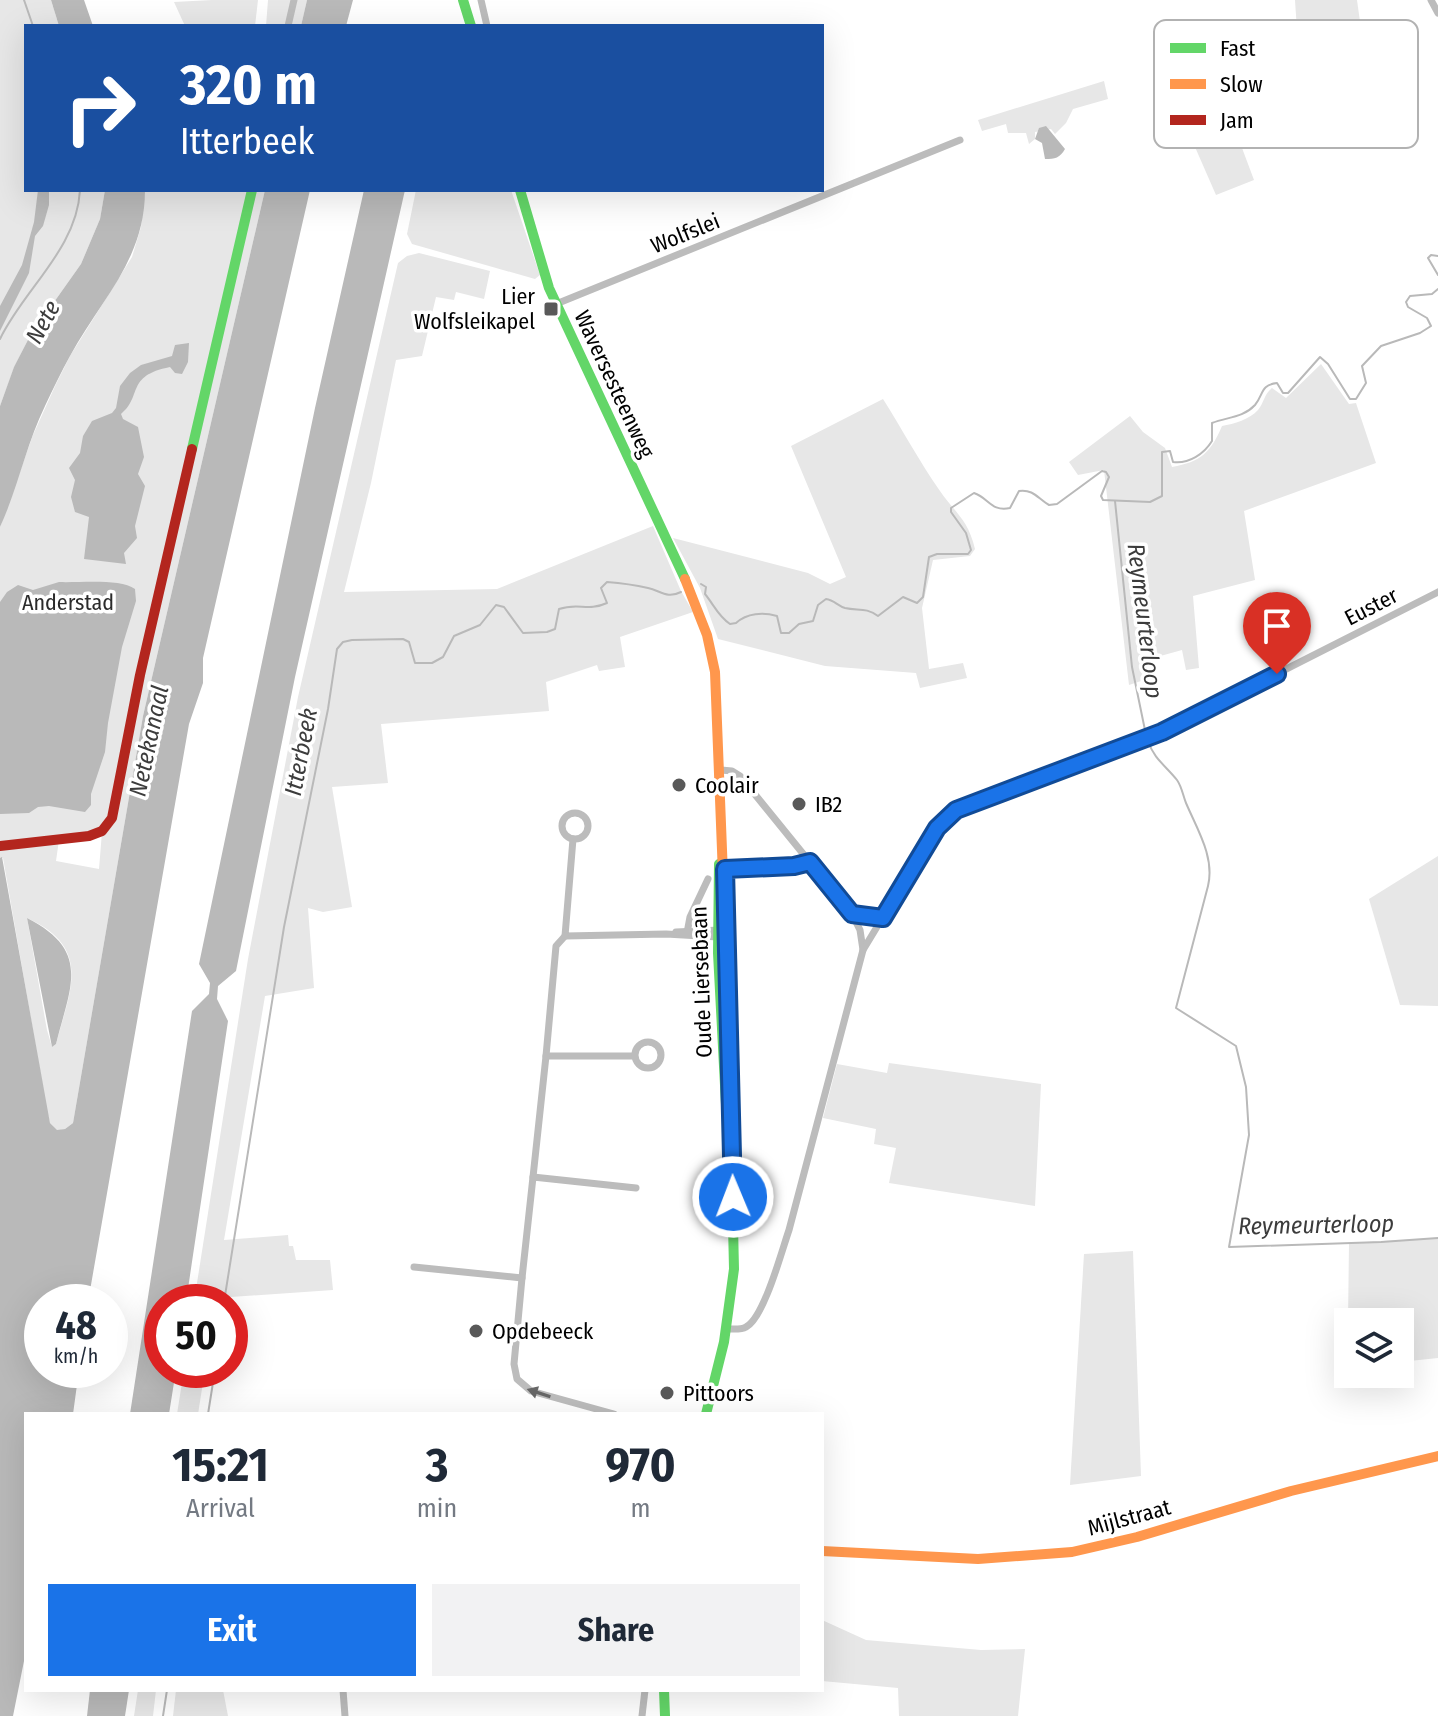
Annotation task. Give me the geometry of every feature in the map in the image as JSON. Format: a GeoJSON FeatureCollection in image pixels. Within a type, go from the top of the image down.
{"type":"FeatureCollection","features":[{"type":"Feature","properties":{"kind":"main road"},"geometry":{"type":"LineString","coordinates":[[463,0],[470,24]]}},
{"type":"Feature","properties":{"kind":"main road"},"geometry":{"type":"LineString","coordinates":[[0,846],[89,836],[102,831],[112,818],[143,661],[252,192]]}},
{"type":"Feature","properties":{"kind":"main road","name":"Waversesteenweg"},"geometry":{"type":"LineString","coordinates":[[521,192],[556,304],[690,589]]}},
{"type":"Feature","properties":{"kind":"main road","name":"Oude Liersebaan"},"geometry":{"type":"LineString","coordinates":[[690,589],[707,635],[715,672],[722,816],[723,1080],[731,1146],[734,1269],[728,1329],[707,1412]]}},
{"type":"Feature","properties":{"kind":"main road","name":"Oude Liersebaan"},"geometry":{"type":"LineString","coordinates":[[721,932],[725,869],[722,816]]}},
{"type":"Feature","properties":{"kind":"main road","name":"Mijlstraat"},"geometry":{"type":"LineString","coordinates":[[824,1551],[961,1560],[1019,1559],[1075,1552],[1130,1539],[1245,1504],[1438,1456]]}},
{"type":"Feature","properties":{"kind":"main road"},"geometry":{"type":"LineString","coordinates":[[664,1692],[665,1716]]}},
{"type":"Feature","properties":{"kind":"street"},"geometry":{"type":"LineString","coordinates":[[288,24],[294,0]]}},
{"type":"Feature","properties":{"kind":"street"},"geometry":{"type":"LineString","coordinates":[[481,0],[487,24]]}},
{"type":"Feature","properties":{"kind":"street"},"geometry":{"type":"LineString","coordinates":[[1431,0],[1438,13]]}},
{"type":"Feature","properties":{"kind":"street","name":"Wolfslei"},"geometry":{"type":"LineString","coordinates":[[556,304],[960,140]]}},
{"type":"Feature","properties":{"kind":"street","name":"Euster"},"geometry":{"type":"LineString","coordinates":[[863,950],[937,828],[956,810],[1162,732],[1438,592]]}},
{"type":"Feature","properties":{"kind":"street"},"geometry":{"type":"LineString","coordinates":[[721,770],[740,776],[852,914],[860,930],[863,950],[789,1230],[774,1273],[753,1322],[743,1329],[728,1329]]}},
{"type":"Feature","properties":{"kind":"street"},"geometry":{"type":"LineString","coordinates":[[573,839],[565,936],[556,946],[514,1364],[517,1379],[531,1391],[607,1412]]}},
{"type":"Feature","properties":{"kind":"street"},"geometry":{"type":"LineString","coordinates":[[725,869],[794,866],[810,862]]}},
{"type":"Feature","properties":{"kind":"street"},"geometry":{"type":"LineString","coordinates":[[687,933],[708,879]]}},
{"type":"Feature","properties":{"kind":"street"},"geometry":{"type":"LineString","coordinates":[[852,914],[883,918]]}},
{"type":"Feature","properties":{"kind":"street"},"geometry":{"type":"LineString","coordinates":[[565,936],[721,932]]}},
{"type":"Feature","properties":{"kind":"street"},"geometry":{"type":"LineString","coordinates":[[546,1056],[634,1056]]}},
{"type":"Feature","properties":{"kind":"street"},"geometry":{"type":"LineString","coordinates":[[533,1177],[636,1188]]}},
{"type":"Feature","properties":{"kind":"street"},"geometry":{"type":"LineString","coordinates":[[414,1267],[522,1278]]}},
{"type":"Feature","properties":{"kind":"street"},"geometry":{"type":"LineString","coordinates":[[343,1692],[345,1716]]}},
{"type":"Feature","properties":{"kind":"street"},"geometry":{"type":"LineString","coordinates":[[642,1716],[645,1692]]}},
{"type":"Feature","properties":{"kind":"green space"},"geometry":{"type":"Polygon","coordinates":[[[0,0],[51,0],[58,24],[24,24],[24,192],[105,192],[100,219],[81,264],[30,336],[0,406],[0,0]]]}},
{"type":"Feature","properties":{"kind":"green space"},"geometry":{"type":"Polygon","coordinates":[[[258,0],[255,24],[184,24],[174,2],[258,0]]]}},
{"type":"Feature","properties":{"kind":"green space"},"geometry":{"type":"Polygon","coordinates":[[[268,0],[307,0],[301,24],[266,24],[268,0]]]}},
{"type":"Feature","properties":{"kind":"green space"},"geometry":{"type":"Polygon","coordinates":[[[1295,0],[1357,0],[1360,20],[1296,20],[1295,0]]]}},
{"type":"Feature","properties":{"kind":"green space"},"geometry":{"type":"Polygon","coordinates":[[[1104,81],[1108,99],[1073,109],[1066,123],[1055,134],[1051,129],[1035,132],[1035,139],[1029,144],[1026,133],[1008,133],[1006,124],[982,131],[978,120],[1104,81]]]}},
{"type":"Feature","properties":{"kind":"green space"},"geometry":{"type":"Polygon","coordinates":[[[1195,148],[1242,148],[1254,180],[1216,195],[1195,148]]]}},
{"type":"Feature","properties":{"kind":"green space","name":"Anderstad"},"geometry":{"type":"Polygon","coordinates":[[[145,192],[265,192],[143,716],[73,1123],[57,1131],[50,1123],[47,1111],[3,858],[0,858],[0,527],[33,435],[56,384],[132,257],[141,227],[145,192]],[[102,832],[59,840],[56,861],[99,869],[102,832]],[[27,918],[52,1047],[56,1044],[67,1006],[72,972],[69,957],[61,943],[48,930],[27,918]]]}},
{"type":"Feature","properties":{"kind":"green space"},"geometry":{"type":"Polygon","coordinates":[[[416,192],[512,192],[540,275],[535,279],[412,244],[407,234],[416,192]]]}},
{"type":"Feature","properties":{"kind":"green space"},"geometry":{"type":"Polygon","coordinates":[[[419,253],[490,271],[484,299],[456,292],[454,300],[436,297],[422,356],[396,360],[371,483],[344,592],[497,589],[653,526],[693,612],[620,637],[625,667],[599,671],[597,665],[546,682],[549,711],[381,724],[388,783],[332,787],[352,907],[323,912],[308,908],[314,988],[265,996],[224,1240],[288,1235],[289,1246],[293,1246],[296,1260],[330,1260],[333,1290],[248,1296],[248,1284],[197,1284],[248,959],[298,697],[398,263],[407,256],[419,253]]]}},
{"type":"Feature","properties":{"kind":"green space"},"geometry":{"type":"Polygon","coordinates":[[[1321,364],[1349,404],[1356,403],[1376,463],[1244,511],[1255,580],[1193,596],[1199,668],[1186,670],[1182,650],[1146,660],[1150,678],[1129,685],[1104,470],[1078,475],[1069,462],[1130,416],[1143,432],[1165,448],[1172,467],[1198,459],[1214,443],[1222,426],[1242,421],[1255,413],[1272,388],[1286,398],[1321,364]]]}},
{"type":"Feature","properties":{"kind":"green space"},"geometry":{"type":"Polygon","coordinates":[[[883,399],[932,480],[965,523],[972,539],[975,549],[970,556],[933,560],[922,608],[929,669],[963,663],[967,678],[920,688],[916,673],[825,666],[718,639],[700,588],[673,538],[808,573],[830,584],[846,577],[791,446],[883,399]]]}},
{"type":"Feature","properties":{"kind":"green space"},"geometry":{"type":"Polygon","coordinates":[[[1438,856],[1438,1006],[1400,1005],[1369,899],[1438,856]]]}},
{"type":"Feature","properties":{"kind":"green space"},"geometry":{"type":"Polygon","coordinates":[[[889,1063],[1041,1084],[1035,1206],[889,1183],[896,1148],[874,1144],[876,1129],[823,1118],[837,1064],[887,1073],[889,1063]]]}},
{"type":"Feature","properties":{"kind":"green space"},"geometry":{"type":"Polygon","coordinates":[[[1438,1238],[1438,1358],[1414,1361],[1414,1308],[1348,1308],[1349,1243],[1438,1238]]]}},
{"type":"Feature","properties":{"kind":"green space"},"geometry":{"type":"Polygon","coordinates":[[[1133,1251],[1141,1476],[1070,1485],[1084,1254],[1133,1251]]]}},
{"type":"Feature","properties":{"kind":"green space"},"geometry":{"type":"Polygon","coordinates":[[[181,1388],[202,1388],[198,1412],[177,1412],[181,1388]]]}},
{"type":"Feature","properties":{"kind":"green space"},"geometry":{"type":"Polygon","coordinates":[[[824,1621],[866,1640],[981,1650],[1025,1649],[1018,1716],[899,1716],[898,1688],[824,1681],[824,1621]]]}},
{"type":"Feature","properties":{"kind":"green space"},"geometry":{"type":"Polygon","coordinates":[[[138,1692],[156,1692],[153,1716],[134,1716],[138,1692]]]}},
{"type":"Feature","properties":{"kind":"green space"},"geometry":{"type":"Polygon","coordinates":[[[176,1692],[223,1692],[228,1716],[173,1716],[176,1692]]]}},
{"type":"Feature","properties":{"kind":"water"},"geometry":{"type":"Polygon","coordinates":[[[51,0],[84,0],[92,24],[58,24],[51,0]]]}},
{"type":"Feature","properties":{"kind":"water"},"geometry":{"type":"Polygon","coordinates":[[[307,0],[353,0],[347,24],[301,24],[307,0]]]}},
{"type":"Feature","properties":{"kind":"water"},"geometry":{"type":"Polygon","coordinates":[[[1046,126],[1065,149],[1054,158],[1045,159],[1042,143],[1035,139],[1039,128],[1046,126]]]}},
{"type":"Feature","properties":{"kind":"water"},"geometry":{"type":"Polygon","coordinates":[[[38,192],[49,192],[49,205],[43,226],[35,236],[29,273],[0,331],[0,306],[22,265],[34,222],[38,192]]]}},
{"type":"Feature","properties":{"kind":"water","name":"Nete"},"geometry":{"type":"Polygon","coordinates":[[[105,192],[145,192],[138,237],[129,258],[51,393],[32,436],[0,527],[0,406],[14,367],[30,336],[81,264],[100,219],[105,192]]]}},
{"type":"Feature","properties":{"kind":"water","name":"Netekanaal"},"geometry":{"type":"Polygon","coordinates":[[[265,192],[310,192],[203,658],[203,683],[189,724],[91,1284],[24,1284],[24,1388],[77,1388],[73,1412],[24,1412],[24,1661],[13,1716],[0,1716],[2,857],[50,1123],[57,1130],[73,1123],[143,716],[265,192]]]}},
{"type":"Feature","properties":{"kind":"water"},"geometry":{"type":"Polygon","coordinates":[[[364,192],[405,192],[295,677],[236,971],[218,986],[217,999],[228,1021],[189,1284],[150,1284],[192,1011],[209,994],[210,983],[199,964],[315,408],[364,192]]]}},
{"type":"Feature","properties":{"kind":"water"},"geometry":{"type":"Polygon","coordinates":[[[189,343],[188,362],[182,374],[175,373],[170,367],[146,376],[121,414],[123,419],[138,427],[144,457],[138,474],[145,486],[135,526],[137,538],[124,553],[126,564],[84,559],[89,517],[75,512],[71,497],[75,480],[69,468],[80,453],[83,436],[92,421],[112,413],[116,408],[120,386],[130,373],[141,365],[172,356],[175,345],[189,343]]]}},
{"type":"Feature","properties":{"kind":"water"},"geometry":{"type":"Polygon","coordinates":[[[59,582],[110,582],[135,589],[136,601],[122,647],[105,752],[91,794],[91,805],[85,812],[49,806],[38,807],[29,813],[0,814],[0,602],[7,592],[18,585],[33,590],[59,582]]]}},
{"type":"Feature","properties":{"kind":"water"},"geometry":{"type":"Polygon","coordinates":[[[27,918],[61,944],[71,972],[67,1005],[56,1044],[52,1047],[27,918]]]}},
{"type":"Feature","properties":{"kind":"water"},"geometry":{"type":"Polygon","coordinates":[[[144,1323],[144,1388],[173,1388],[169,1412],[130,1412],[144,1323]]]}},
{"type":"Feature","properties":{"kind":"water"},"geometry":{"type":"Polygon","coordinates":[[[90,1692],[129,1692],[125,1716],[87,1716],[90,1692]]]}},
{"type":"Feature","properties":{"kind":"waterway"},"geometry":{"type":"LineString","coordinates":[[24,0],[32,24]]}},
{"type":"Feature","properties":{"kind":"waterway","name":"Nete"},"geometry":{"type":"LineString","coordinates":[[0,339],[60,250],[77,211],[80,192]]}},
{"type":"Feature","properties":{"kind":"waterway","name":"Itterbeek"},"geometry":{"type":"LineString","coordinates":[[1438,256],[1428,258],[1438,275]]}},
{"type":"Feature","properties":{"kind":"waterway","name":"Itterbeek"},"geometry":{"type":"LineString","coordinates":[[701,584],[706,587],[705,594],[716,610],[730,624],[750,615],[772,615],[777,616],[781,633],[789,633],[799,624],[813,621],[818,605],[826,599],[845,608],[866,610],[878,616],[903,597],[917,603],[923,597],[929,557],[968,554],[971,550],[966,533],[951,508],[974,493],[1004,509],[1010,508],[1019,491],[1032,493],[1049,505],[1057,504],[1102,471],[1109,477],[1101,496],[1103,500],[1150,502],[1162,496],[1162,452],[1170,451],[1173,462],[1196,457],[1212,441],[1212,423],[1250,409],[1265,388],[1272,384],[1277,383],[1283,393],[1288,393],[1320,357],[1328,364],[1350,399],[1356,399],[1366,383],[1362,366],[1381,346],[1420,333],[1431,326],[1427,318],[1408,307],[1406,302],[1410,296],[1432,294],[1438,289]]}},
{"type":"Feature","properties":{"kind":"waterway","name":"Reymeurterloop"},"geometry":{"type":"LineString","coordinates":[[1115,501],[1132,667],[1146,735]]}},
{"type":"Feature","properties":{"kind":"waterway","name":"Itterbeek"},"geometry":{"type":"LineString","coordinates":[[227,1284],[284,927],[337,649],[343,642],[352,640],[403,639],[409,642],[415,663],[432,663],[443,657],[454,636],[480,625],[496,605],[504,607],[523,633],[547,632],[555,629],[559,609],[607,603],[601,588],[607,582],[643,587],[668,595],[681,592]]}},
{"type":"Feature","properties":{"kind":"waterway","name":"Reymeurterloop"},"geometry":{"type":"LineString","coordinates":[[1148,741],[1157,758],[1179,783],[1204,843],[1209,864],[1208,886],[1176,1008],[1236,1046],[1246,1087],[1249,1135],[1229,1247],[1438,1238]]}},
{"type":"Feature","properties":{"kind":"waterway","name":"Itterbeek"},"geometry":{"type":"LineString","coordinates":[[208,1412],[212,1388]]}},
{"type":"Feature","properties":{"kind":"waterway","name":"Itterbeek"},"geometry":{"type":"LineString","coordinates":[[163,1716],[167,1692]]}},
{"type":"Feature","properties":{"kind":"traffic: fast"},"geometry":{"type":"LineString","coordinates":[[463,0],[470,24]]}},
{"type":"Feature","properties":{"kind":"traffic: fast"},"geometry":{"type":"LineString","coordinates":[[192,449],[252,192]]}},
{"type":"Feature","properties":{"kind":"traffic: fast"},"geometry":{"type":"LineString","coordinates":[[521,192],[549,288],[685,579]]}},
{"type":"Feature","properties":{"kind":"traffic: fast"},"geometry":{"type":"LineString","coordinates":[[719,864],[718,953],[726,1104]]}},
{"type":"Feature","properties":{"kind":"traffic: fast"},"geometry":{"type":"LineString","coordinates":[[706,1412],[724,1342],[734,1269],[728,1002]]}},
{"type":"Feature","properties":{"kind":"traffic: fast"},"geometry":{"type":"LineString","coordinates":[[664,1692],[665,1716]]}},
{"type":"Feature","properties":{"kind":"traffic: slow"},"geometry":{"type":"LineString","coordinates":[[685,579],[707,635],[715,672],[728,1002]]}},
{"type":"Feature","properties":{"kind":"traffic: slow"},"geometry":{"type":"LineString","coordinates":[[824,1551],[978,1559],[1072,1552],[1137,1537],[1291,1491],[1438,1456]]}},
{"type":"Feature","properties":{"kind":"traffic: jam"},"geometry":{"type":"LineString","coordinates":[[0,846],[89,836],[102,831],[112,818],[140,675],[192,449]]}},
{"type":"Feature","properties":{"kind":"place","name":"Lier Wolfsleikapel"},"geometry":{"type":"Point","coordinates":[551,309]}},
{"type":"Feature","properties":{"kind":"place","name":"Coolair"},"geometry":{"type":"Point","coordinates":[679,785]}},
{"type":"Feature","properties":{"kind":"place","name":"IB2"},"geometry":{"type":"Point","coordinates":[799,804]}},
{"type":"Feature","properties":{"kind":"place","name":"Opdebeeck"},"geometry":{"type":"Point","coordinates":[476,1331]}},
{"type":"Feature","properties":{"kind":"place","name":"Pittoors"},"geometry":{"type":"Point","coordinates":[667,1393]}},
{"type":"Feature","properties":{"kind":"route"},"geometry":{"type":"LineString","coordinates":[[733,1197],[725,869],[794,866],[810,862],[852,914],[883,918],[937,828],[956,810],[1162,732],[1277,674]]}}]}
